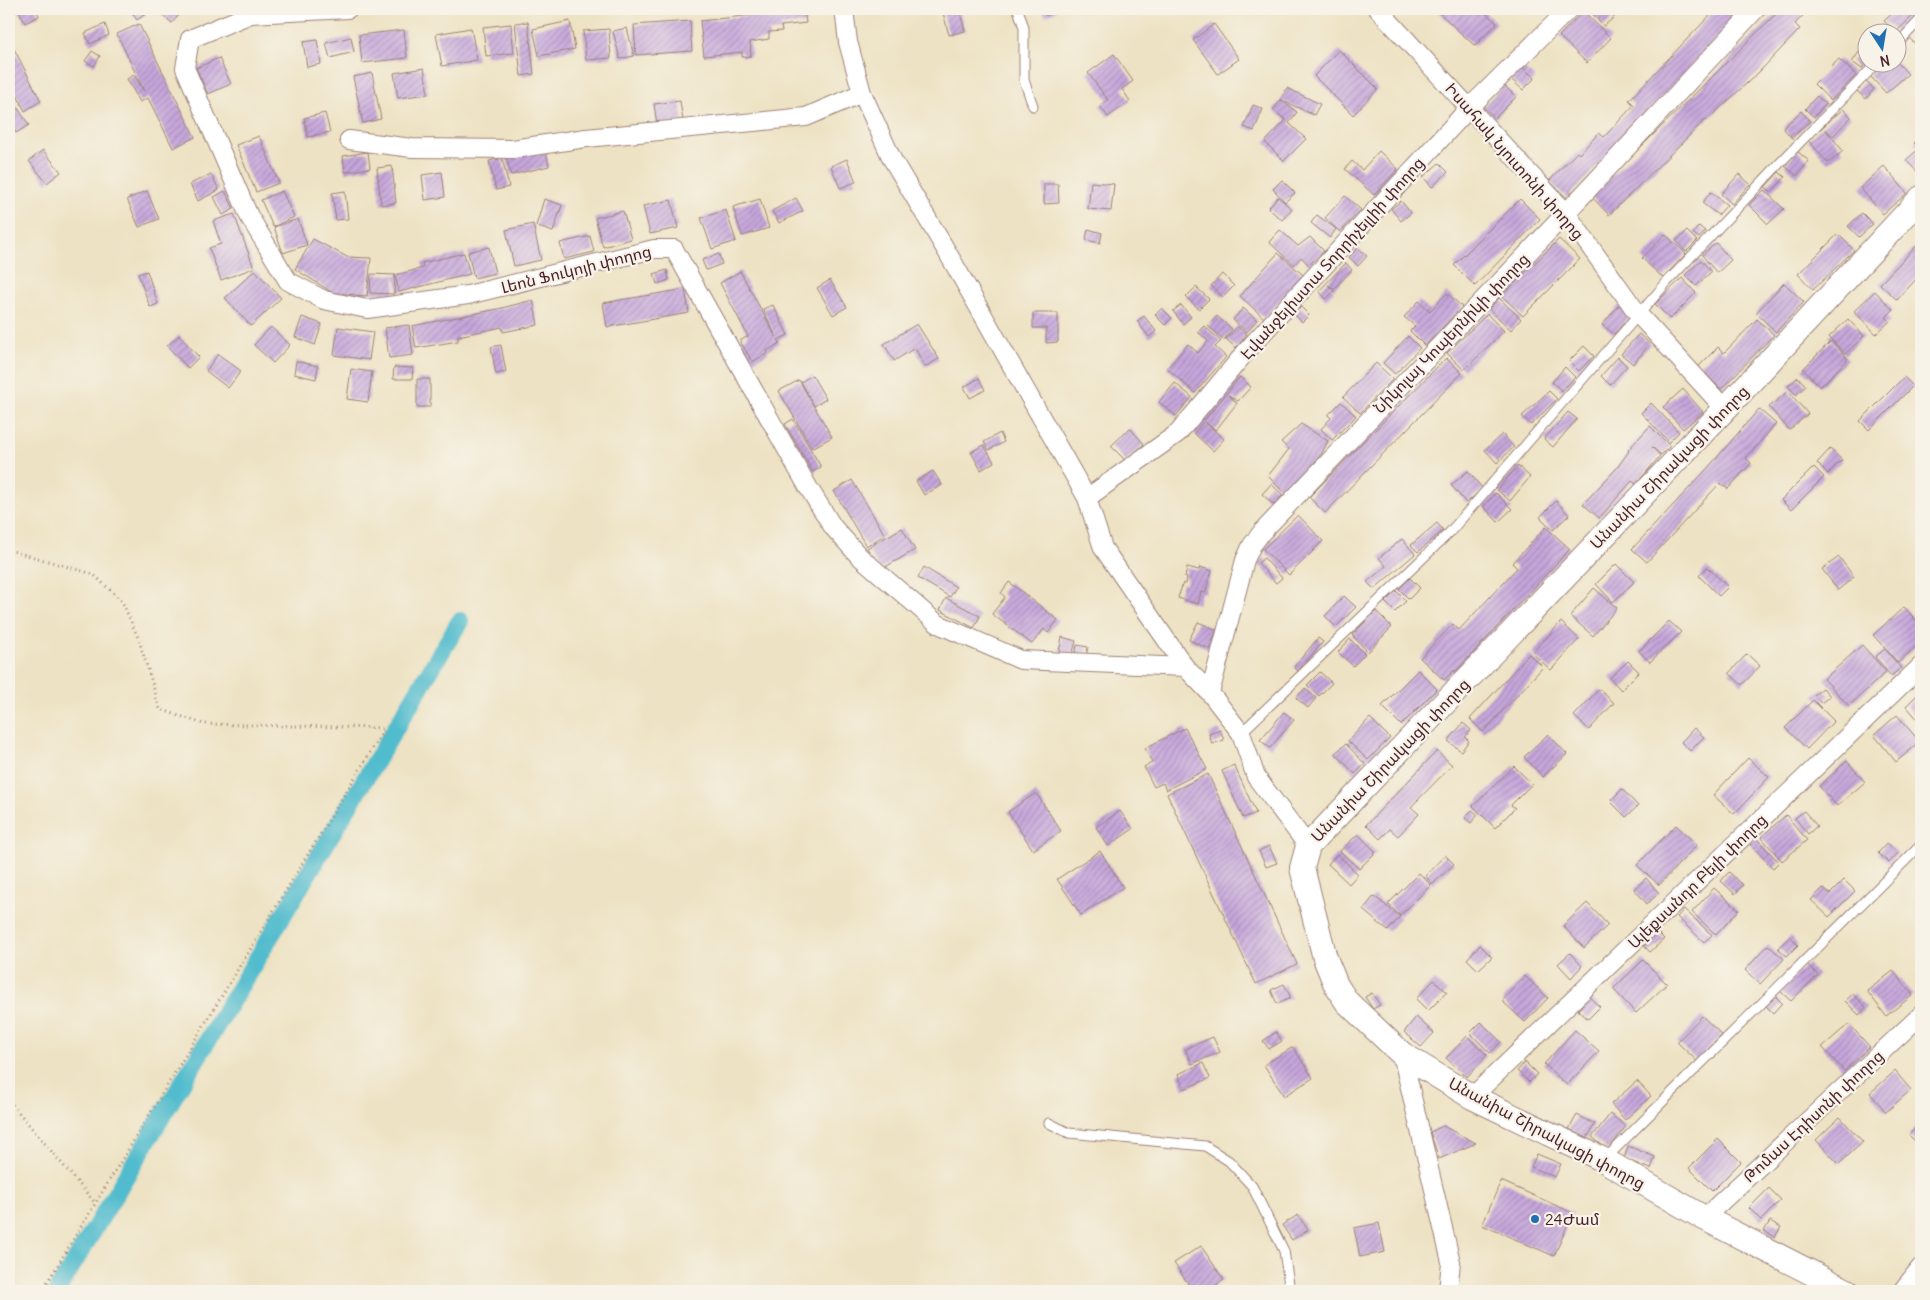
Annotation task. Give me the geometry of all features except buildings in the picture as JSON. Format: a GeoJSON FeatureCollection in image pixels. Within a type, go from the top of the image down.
{"type":"FeatureCollection","features":[{"type":"Feature","properties":{"kind":"main road","name":"Անանիա Շիրակացի փողոց"},"geometry":{"type":"LineString","coordinates":[[1847,1291],[1704,1218],[1604,1160],[1472,1097],[1402,1054],[1347,1002],[1336,985],[1325,958],[1302,868],[1308,846],[1725,409],[1921,198]]}},
{"type":"Feature","properties":{"kind":"street","name":"Լեոն Ֆուկոյի փողոց"},"geometry":{"type":"LineString","coordinates":[[348,9],[251,14],[190,39],[185,68],[249,216],[288,281],[324,300],[368,309],[468,295],[654,248],[674,249],[833,528],[859,556],[938,624],[1021,660],[1185,667]]}},
{"type":"Feature","properties":{"kind":"street"},"geometry":{"type":"LineString","coordinates":[[844,9],[848,42],[862,93],[892,160],[946,250],[1087,498],[1103,548],[1185,667],[1210,693],[1241,733],[1256,777],[1308,846]]}},
{"type":"Feature","properties":{"kind":"street","name":"Իսահակ Նյուտոնի փողոց"},"geometry":{"type":"LineString","coordinates":[[1378,9],[1566,213],[1638,314],[1725,409]]}},
{"type":"Feature","properties":{"kind":"street","name":"Էվանջելիստա Տորրիչելլիի փողոց"},"geometry":{"type":"LineString","coordinates":[[1087,498],[1178,433],[1249,348],[1470,107],[1569,9]]}},
{"type":"Feature","properties":{"kind":"street","name":"Նիկոլայ Կոպերնիկի փողոց"},"geometry":{"type":"LineString","coordinates":[[1210,693],[1245,560],[1257,538],[1566,213],[1756,9]]}},
{"type":"Feature","properties":{"kind":"street"},"geometry":{"type":"LineString","coordinates":[[349,140],[412,148],[513,149],[586,138],[806,117],[862,93]]}},
{"type":"Feature","properties":{"kind":"street","name":"Ալեքսանդր Բելի փողոց"},"geometry":{"type":"LineString","coordinates":[[1472,1097],[1921,666]]}},
{"type":"Feature","properties":{"kind":"street","name":"Թոմաս Էդիսոնի փողոց"},"geometry":{"type":"LineString","coordinates":[[1704,1218],[1921,1015]]}},
{"type":"Feature","properties":{"kind":"street"},"geometry":{"type":"LineString","coordinates":[[1402,1054],[1451,1262],[1448,1291]]}},
{"type":"Feature","properties":{"kind":"street"},"geometry":{"type":"LineString","coordinates":[[1902,1291],[1921,1267]]}},
{"type":"Feature","properties":{"kind":"lane"},"geometry":{"type":"LineString","coordinates":[[1018,9],[1024,28],[1024,80],[1033,106]]}},
{"type":"Feature","properties":{"kind":"lane"},"geometry":{"type":"LineString","coordinates":[[1908,33],[1921,19]]}},
{"type":"Feature","properties":{"kind":"lane"},"geometry":{"type":"LineString","coordinates":[[1241,733],[1450,532],[1638,314],[1868,72]]}},
{"type":"Feature","properties":{"kind":"lane"},"geometry":{"type":"LineString","coordinates":[[1604,1160],[1921,845]]}},
{"type":"Feature","properties":{"kind":"lane"},"geometry":{"type":"LineString","coordinates":[[1049,1123],[1069,1133],[1204,1146],[1229,1161],[1252,1186],[1284,1251],[1290,1291]]}},
{"type":"Feature","properties":{"kind":"path"},"geometry":{"type":"LineString","coordinates":[[9,550],[93,574],[122,601],[138,640],[160,709],[203,724],[386,728],[42,1291]]}},
{"type":"Feature","properties":{"kind":"path"},"geometry":{"type":"LineString","coordinates":[[9,1101],[96,1204]]}},
{"type":"Feature","properties":{"kind":"waterway"},"geometry":{"type":"LineString","coordinates":[[57,1291],[460,621]]}},
{"type":"Feature","properties":{"kind":"place","name":"24Ժամ"},"geometry":{"type":"Point","coordinates":[1535,1219]}}]}
